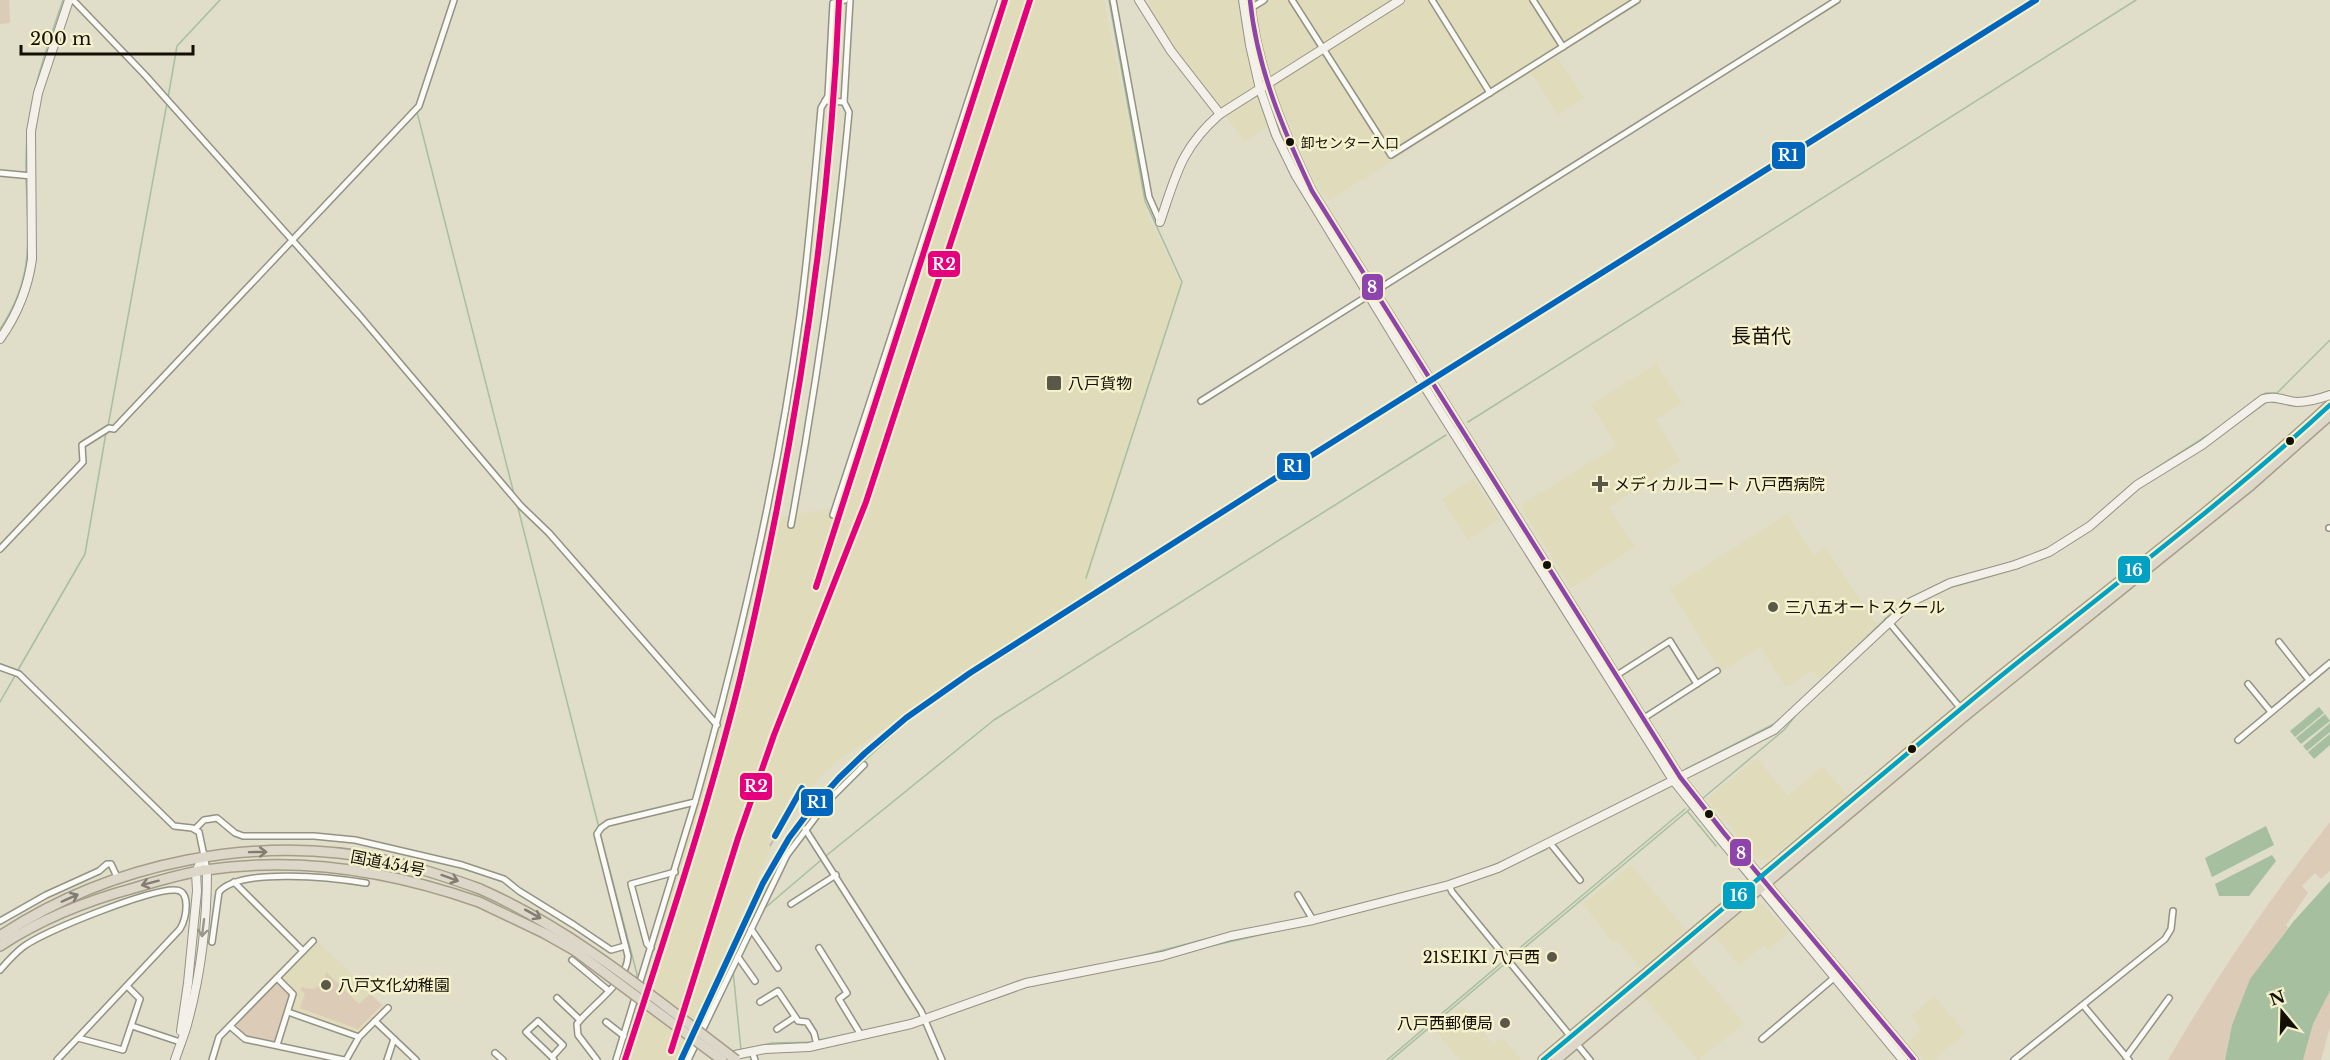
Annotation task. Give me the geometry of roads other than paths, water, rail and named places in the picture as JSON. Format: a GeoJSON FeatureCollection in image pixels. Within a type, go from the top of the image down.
{"type":"FeatureCollection","features":[{"type":"Feature","properties":{"kind":"highway"},"geometry":{"type":"LineString","coordinates":[[1543,1060],[1573,1039],[2207,511],[2330,405]]}},
{"type":"Feature","properties":{"kind":"highway"},"geometry":{"type":"LineString","coordinates":[[1964,712],[2251,485],[2330,415]]}},
{"type":"Feature","properties":{"kind":"highway","name":"国道454号"},"geometry":{"type":"LineString","coordinates":[[0,936],[57,904],[118,879],[149,869],[203,857],[240,853],[296,852],[387,861],[421,869],[480,889],[534,915],[570,937],[735,1059]]}},
{"type":"Feature","properties":{"kind":"highway","name":"国道454号"},"geometry":{"type":"LineString","coordinates":[[0,946],[35,924],[63,911],[122,891],[196,872],[287,865],[339,868],[407,880],[480,902],[523,922],[574,950],[722,1060]]}},
{"type":"Feature","properties":{"kind":"highway"},"geometry":{"type":"LineString","coordinates":[[1556,1060],[1573,1039]]}},
{"type":"Feature","properties":{"kind":"street"},"geometry":{"type":"LineString","coordinates":[[0,339],[19,306],[30,275],[32,259],[31,131],[38,93],[71,0],[145,75],[425,391],[521,506],[549,533],[717,725]]}},
{"type":"Feature","properties":{"kind":"street"},"geometry":{"type":"LineString","coordinates":[[0,549],[83,462],[82,446],[108,428],[114,429],[419,107],[454,0]]}},
{"type":"Feature","properties":{"kind":"street"},"geometry":{"type":"LineString","coordinates":[[616,1060],[675,872],[740,637],[800,316],[821,108],[828,96],[833,3],[845,0]]}},
{"type":"Feature","properties":{"kind":"street"},"geometry":{"type":"LineString","coordinates":[[791,525],[811,415],[840,204],[849,112],[844,102],[850,0]]}},
{"type":"Feature","properties":{"kind":"street"},"geometry":{"type":"LineString","coordinates":[[833,515],[1001,0]]}},
{"type":"Feature","properties":{"kind":"street"},"geometry":{"type":"LineString","coordinates":[[1113,0],[1149,197],[1160,222]]}},
{"type":"Feature","properties":{"kind":"street"},"geometry":{"type":"LineString","coordinates":[[1139,0],[1171,51],[1220,114]]}},
{"type":"Feature","properties":{"kind":"street"},"geometry":{"type":"LineString","coordinates":[[1243,0],[1250,45],[1276,135],[1296,176],[1617,675],[1644,718],[1676,778]]}},
{"type":"Feature","properties":{"kind":"street"},"geometry":{"type":"LineString","coordinates":[[1264,0],[1251,4],[1264,87]]}},
{"type":"Feature","properties":{"kind":"street"},"geometry":{"type":"LineString","coordinates":[[1292,0],[1391,155],[1635,1]]}},
{"type":"Feature","properties":{"kind":"street"},"geometry":{"type":"LineString","coordinates":[[1160,222],[1186,151],[1205,127],[1220,114],[1400,0]]}},
{"type":"Feature","properties":{"kind":"street"},"geometry":{"type":"LineString","coordinates":[[1432,0],[1490,93]]}},
{"type":"Feature","properties":{"kind":"street"},"geometry":{"type":"LineString","coordinates":[[1533,0],[1563,47]]}},
{"type":"Feature","properties":{"kind":"street"},"geometry":{"type":"LineString","coordinates":[[1201,401],[1837,0]]}},
{"type":"Feature","properties":{"kind":"street"},"geometry":{"type":"LineString","coordinates":[[825,101],[844,102]]}},
{"type":"Feature","properties":{"kind":"street"},"geometry":{"type":"LineString","coordinates":[[0,174],[32,176]]}},
{"type":"Feature","properties":{"kind":"street"},"geometry":{"type":"LineString","coordinates":[[1372,292],[1676,778],[1904,1060]]}},
{"type":"Feature","properties":{"kind":"street"},"geometry":{"type":"LineString","coordinates":[[717,1060],[817,1045],[926,1020],[1026,983],[1162,956],[1231,936],[1313,920],[1449,885],[1498,868],[1774,730],[1888,621],[1911,602],[1935,589],[2036,558],[2067,542],[2090,526],[2137,485],[2202,445],[2263,399],[2273,397],[2297,402],[2330,395]]}},
{"type":"Feature","properties":{"kind":"street"},"geometry":{"type":"LineString","coordinates":[[1888,621],[1964,712]]}},
{"type":"Feature","properties":{"kind":"street"},"geometry":{"type":"LineString","coordinates":[[1617,675],[1670,641],[1697,684]]}},
{"type":"Feature","properties":{"kind":"street"},"geometry":{"type":"LineString","coordinates":[[2279,642],[2309,680]]}},
{"type":"Feature","properties":{"kind":"street"},"geometry":{"type":"LineString","coordinates":[[2238,740],[2330,663]]}},
{"type":"Feature","properties":{"kind":"street"},"geometry":{"type":"LineString","coordinates":[[0,667],[19,674],[174,826],[195,829],[201,836],[207,870],[205,911],[196,984],[188,1023],[175,1060]]}},
{"type":"Feature","properties":{"kind":"street"},"geometry":{"type":"LineString","coordinates":[[1644,718],[1717,671]]}},
{"type":"Feature","properties":{"kind":"street"},"geometry":{"type":"LineString","coordinates":[[2248,684],[2271,712]]}},
{"type":"Feature","properties":{"kind":"street"},"geometry":{"type":"LineString","coordinates":[[688,1060],[775,877],[806,829],[835,794],[864,765]]}},
{"type":"Feature","properties":{"kind":"street"},"geometry":{"type":"LineString","coordinates":[[597,1060],[578,1035],[577,1024],[609,991],[628,962],[597,834],[608,823],[695,802]]}},
{"type":"Feature","properties":{"kind":"street"},"geometry":{"type":"LineString","coordinates":[[195,829],[204,820],[217,818],[235,833],[243,836],[331,837],[367,842],[431,856],[504,879],[611,950],[625,946]]}},
{"type":"Feature","properties":{"kind":"street"},"geometry":{"type":"LineString","coordinates":[[806,829],[926,1020],[942,1060]]}},
{"type":"Feature","properties":{"kind":"street"},"geometry":{"type":"LineString","coordinates":[[1550,843],[1580,880]]}},
{"type":"Feature","properties":{"kind":"street"},"geometry":{"type":"LineString","coordinates":[[180,1042],[197,891],[196,872],[203,857]]}},
{"type":"Feature","properties":{"kind":"street"},"geometry":{"type":"LineString","coordinates":[[0,921],[46,895],[99,871],[106,864],[111,864],[118,879]]}},
{"type":"Feature","properties":{"kind":"street"},"geometry":{"type":"LineString","coordinates":[[651,948],[647,944],[631,884],[675,872]]}},
{"type":"Feature","properties":{"kind":"street"},"geometry":{"type":"LineString","coordinates":[[791,904],[836,875]]}},
{"type":"Feature","properties":{"kind":"street"},"geometry":{"type":"LineString","coordinates":[[212,942],[219,892],[224,886],[234,882],[260,878],[297,877],[366,884]]}},
{"type":"Feature","properties":{"kind":"street"},"geometry":{"type":"LineString","coordinates":[[234,882],[303,951]]}},
{"type":"Feature","properties":{"kind":"street"},"geometry":{"type":"LineString","coordinates":[[1761,882],[1914,1060]]}},
{"type":"Feature","properties":{"kind":"street"},"geometry":{"type":"LineString","coordinates":[[1449,885],[1452,892],[1590,1060]]}},
{"type":"Feature","properties":{"kind":"street"},"geometry":{"type":"LineString","coordinates":[[0,970],[23,947],[54,930],[93,914],[149,895],[176,890],[186,897],[183,924],[180,929],[57,1060]]}},
{"type":"Feature","properties":{"kind":"street"},"geometry":{"type":"LineString","coordinates":[[1298,895],[1313,920]]}},
{"type":"Feature","properties":{"kind":"street"},"geometry":{"type":"LineString","coordinates":[[2014,1060],[2165,939],[2171,929],[2173,911]]}},
{"type":"Feature","properties":{"kind":"street"},"geometry":{"type":"LineString","coordinates":[[751,929],[778,968]]}},
{"type":"Feature","properties":{"kind":"street"},"geometry":{"type":"LineString","coordinates":[[212,1060],[219,1037],[313,941]]}},
{"type":"Feature","properties":{"kind":"street"},"geometry":{"type":"LineString","coordinates":[[819,948],[847,993],[839,999],[861,1035]]}},
{"type":"Feature","properties":{"kind":"street"},"geometry":{"type":"LineString","coordinates":[[738,957],[755,981]]}},
{"type":"Feature","properties":{"kind":"street"},"geometry":{"type":"LineString","coordinates":[[572,960],[609,991]]}},
{"type":"Feature","properties":{"kind":"street"},"geometry":{"type":"LineString","coordinates":[[1762,1039],[1835,977]]}},
{"type":"Feature","properties":{"kind":"street"},"geometry":{"type":"LineString","coordinates":[[277,978],[293,994],[277,1046]]}},
{"type":"Feature","properties":{"kind":"street"},"geometry":{"type":"LineString","coordinates":[[78,1038],[123,1050],[140,999],[128,987]]}},
{"type":"Feature","properties":{"kind":"street"},"geometry":{"type":"LineString","coordinates":[[760,1002],[778,991],[798,1021],[807,1022],[814,1033],[817,1045]]}},
{"type":"Feature","properties":{"kind":"street"},"geometry":{"type":"LineString","coordinates":[[557,998],[580,1020]]}},
{"type":"Feature","properties":{"kind":"street"},"geometry":{"type":"LineString","coordinates":[[2083,1005],[2127,1059],[2169,998]]}},
{"type":"Feature","properties":{"kind":"street"},"geometry":{"type":"LineString","coordinates":[[230,1026],[245,1039],[345,1060],[359,1037],[388,1008]]}},
{"type":"Feature","properties":{"kind":"street"},"geometry":{"type":"LineString","coordinates":[[288,1012],[359,1037]]}},
{"type":"Feature","properties":{"kind":"street"},"geometry":{"type":"LineString","coordinates":[[777,1029],[795,1017]]}},
{"type":"Feature","properties":{"kind":"street"},"geometry":{"type":"LineString","coordinates":[[375,1021],[416,1060]]}},
{"type":"Feature","properties":{"kind":"street"},"geometry":{"type":"LineString","coordinates":[[538,1021],[563,1045],[553,1059],[526,1032],[538,1021]]}},
{"type":"Feature","properties":{"kind":"street"},"geometry":{"type":"LineString","coordinates":[[606,1022],[624,1036]]}},
{"type":"Feature","properties":{"kind":"street"},"geometry":{"type":"LineString","coordinates":[[132,1026],[180,1042]]}},
{"type":"Feature","properties":{"kind":"street"},"geometry":{"type":"LineString","coordinates":[[387,1060],[394,1039]]}},
{"type":"Feature","properties":{"kind":"street"},"geometry":{"type":"LineString","coordinates":[[495,1053],[503,1060]]}},
{"type":"Feature","properties":{"kind":"waterway"},"geometry":{"type":"LineString","coordinates":[[26,173],[28,127],[36,85],[63,0]]}},
{"type":"Feature","properties":{"kind":"waterway"},"geometry":{"type":"LineString","coordinates":[[168,98],[177,46],[220,0]]}},
{"type":"Feature","properties":{"kind":"waterway"},"geometry":{"type":"LineString","coordinates":[[428,70],[451,0]]}},
{"type":"Feature","properties":{"kind":"waterway"},"geometry":{"type":"LineString","coordinates":[[1086,578],[1182,282],[1145,201],[1109,0]]}},
{"type":"Feature","properties":{"kind":"waterway"},"geometry":{"type":"LineString","coordinates":[[1468,422],[2136,0]]}},
{"type":"Feature","properties":{"kind":"waterway"},"geometry":{"type":"LineString","coordinates":[[417,107],[427,74]]}},
{"type":"Feature","properties":{"kind":"waterway"},"geometry":{"type":"LineString","coordinates":[[108,426],[167,103]]}},
{"type":"Feature","properties":{"kind":"waterway"},"geometry":{"type":"LineString","coordinates":[[417,112],[514,494]]}},
{"type":"Feature","properties":{"kind":"waterway"},"geometry":{"type":"LineString","coordinates":[[0,329],[19,292],[24,274],[28,238],[26,177]]}},
{"type":"Feature","properties":{"kind":"waterway"},"geometry":{"type":"LineString","coordinates":[[2275,395],[2330,340]]}},
{"type":"Feature","properties":{"kind":"waterway"},"geometry":{"type":"LineString","coordinates":[[2255,400],[2266,393],[2275,393]]}},
{"type":"Feature","properties":{"kind":"waterway"},"geometry":{"type":"LineString","coordinates":[[2217,438],[2267,402]]}},
{"type":"Feature","properties":{"kind":"waterway"},"geometry":{"type":"LineString","coordinates":[[18,670],[85,554],[106,433]]}},
{"type":"Feature","properties":{"kind":"waterway"},"geometry":{"type":"LineString","coordinates":[[765,908],[994,720],[1446,435]]}},
{"type":"Feature","properties":{"kind":"waterway"},"geometry":{"type":"LineString","coordinates":[[2114,500],[2136,481],[2208,435]]}},
{"type":"Feature","properties":{"kind":"waterway"},"geometry":{"type":"LineString","coordinates":[[517,504],[599,828]]}},
{"type":"Feature","properties":{"kind":"waterway"},"geometry":{"type":"LineString","coordinates":[[2096,525],[2120,505]]}},
{"type":"Feature","properties":{"kind":"waterway"},"geometry":{"type":"LineString","coordinates":[[1949,588],[2036,561],[2085,534]]}},
{"type":"Feature","properties":{"kind":"waterway"},"geometry":{"type":"LineString","coordinates":[[1786,714],[1903,602],[1945,581],[1976,572]]}},
{"type":"Feature","properties":{"kind":"waterway"},"geometry":{"type":"LineString","coordinates":[[732,963],[781,858],[811,816],[842,781],[906,723],[942,696],[1081,606]]}},
{"type":"Feature","properties":{"kind":"waterway"},"geometry":{"type":"LineString","coordinates":[[0,702],[16,674]]}},
{"type":"Feature","properties":{"kind":"waterway"},"geometry":{"type":"LineString","coordinates":[[1702,799],[1784,730],[1796,715]]}},
{"type":"Feature","properties":{"kind":"waterway"},"geometry":{"type":"LineString","coordinates":[[1686,769],[1776,723]]}},
{"type":"Feature","properties":{"kind":"waterway"},"geometry":{"type":"LineString","coordinates":[[1572,827],[1665,780]]}},
{"type":"Feature","properties":{"kind":"waterway"},"geometry":{"type":"LineString","coordinates":[[1659,792],[1669,787]]}},
{"type":"Feature","properties":{"kind":"waterway"},"geometry":{"type":"LineString","coordinates":[[1511,959],[1691,808]]}},
{"type":"Feature","properties":{"kind":"waterway"},"geometry":{"type":"LineString","coordinates":[[1509,957],[1685,809]]}},
{"type":"Feature","properties":{"kind":"waterway"},"geometry":{"type":"LineString","coordinates":[[1688,812],[1716,846]]}},
{"type":"Feature","properties":{"kind":"waterway"},"geometry":{"type":"LineString","coordinates":[[600,833],[637,974],[636,979]]}},
{"type":"Feature","properties":{"kind":"waterway"},"geometry":{"type":"LineString","coordinates":[[1500,871],[1547,849]]}},
{"type":"Feature","properties":{"kind":"waterway"},"geometry":{"type":"LineString","coordinates":[[1489,867],[1501,862]]}},
{"type":"Feature","properties":{"kind":"waterway"},"geometry":{"type":"LineString","coordinates":[[1455,887],[1496,873]]}},
{"type":"Feature","properties":{"kind":"waterway"},"geometry":{"type":"LineString","coordinates":[[1418,897],[1448,889]]}},
{"type":"Feature","properties":{"kind":"waterway"},"geometry":{"type":"LineString","coordinates":[[1313,916],[1387,897]]}},
{"type":"Feature","properties":{"kind":"waterway"},"geometry":{"type":"LineString","coordinates":[[1333,919],[1358,912]]}},
{"type":"Feature","properties":{"kind":"waterway"},"geometry":{"type":"LineString","coordinates":[[1254,928],[1308,917]]}},
{"type":"Feature","properties":{"kind":"waterway"},"geometry":{"type":"LineString","coordinates":[[1207,947],[1291,928]]}},
{"type":"Feature","properties":{"kind":"waterway"},"geometry":{"type":"LineString","coordinates":[[1129,959],[1229,933]]}},
{"type":"Feature","properties":{"kind":"waterway"},"geometry":{"type":"LineString","coordinates":[[1387,1060],[1505,960]]}},
{"type":"Feature","properties":{"kind":"waterway"},"geometry":{"type":"LineString","coordinates":[[1826,961],[1900,1049]]}},
{"type":"Feature","properties":{"kind":"waterway"},"geometry":{"type":"LineString","coordinates":[[1391,1060],[1507,962]]}},
{"type":"Feature","properties":{"kind":"waterway"},"geometry":{"type":"LineString","coordinates":[[1049,982],[1139,964]]}},
{"type":"Feature","properties":{"kind":"waterway"},"geometry":{"type":"LineString","coordinates":[[733,971],[741,1050]]}},
{"type":"Feature","properties":{"kind":"waterway"},"geometry":{"type":"LineString","coordinates":[[1000,988],[1018,981],[1056,973]]}},
{"type":"Feature","properties":{"kind":"waterway"},"geometry":{"type":"LineString","coordinates":[[1023,988],[1036,985]]}},
{"type":"Feature","properties":{"kind":"waterway"},"geometry":{"type":"LineString","coordinates":[[927,1022],[1010,993]]}},
{"type":"Feature","properties":{"kind":"waterway"},"geometry":{"type":"LineString","coordinates":[[630,1006],[631,998]]}},
{"type":"Feature","properties":{"kind":"waterway"},"geometry":{"type":"LineString","coordinates":[[819,1040],[856,1033]]}},
{"type":"Feature","properties":{"kind":"waterway"},"geometry":{"type":"LineString","coordinates":[[745,1049],[772,1043],[815,1042]]}},
{"type":"Feature","properties":{"kind":"railway"},"geometry":{"type":"LineString","coordinates":[[1220,509],[1324,444]]}},
{"type":"Feature","properties":{"kind":"railway"},"geometry":{"type":"LineString","coordinates":[[770,846],[802,788]]}},
{"type":"Feature","properties":{"kind":"railway"},"geometry":{"type":"LineString","coordinates":[[724,957],[752,901]]}},
{"type":"Feature","properties":{"kind":"place","name":"卸センター入口"},"geometry":{"type":"Point","coordinates":[1290,142]}},
{"type":"Feature","properties":{"kind":"place","name":"八戸貨物"},"geometry":{"type":"Point","coordinates":[1054,383]}},
{"type":"Feature","properties":{"kind":"place","name":"メディカルコート 八戸西病院"},"geometry":{"type":"Point","coordinates":[1600,484]}},
{"type":"Feature","properties":{"kind":"place","name":"三八五オートスクール"},"geometry":{"type":"Point","coordinates":[1773,607]}},
{"type":"Feature","properties":{"kind":"place","name":"21SEIKI 八戸西"},"geometry":{"type":"Point","coordinates":[1552,957]}},
{"type":"Feature","properties":{"kind":"place","name":"八戸文化幼稚園"},"geometry":{"type":"Point","coordinates":[326,985]}},
{"type":"Feature","properties":{"kind":"place","name":"八戸西郵便局"},"geometry":{"type":"Point","coordinates":[1505,1023]}},
{"type":"Feature","properties":{"kind":"district","name":"長苗代"},"geometry":{"type":"Point","coordinates":[1761,336]}}]}
